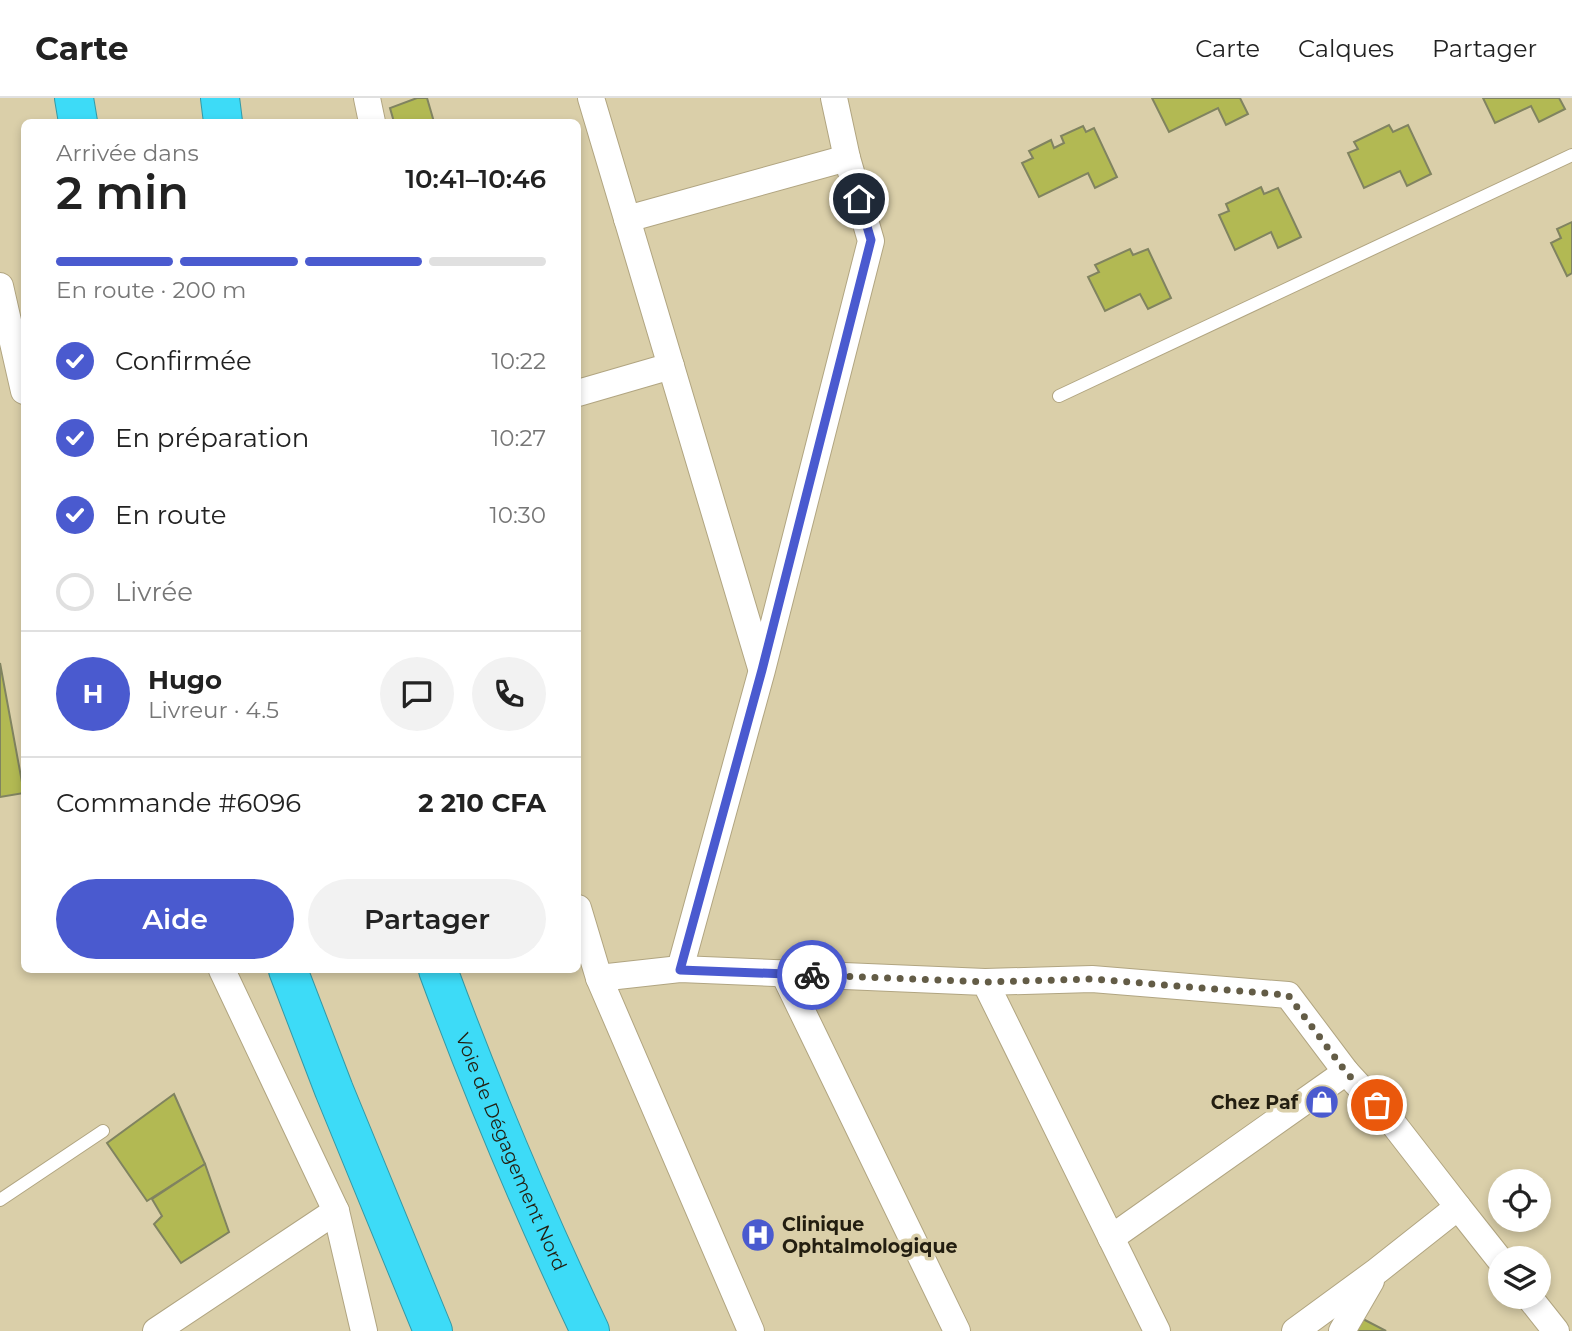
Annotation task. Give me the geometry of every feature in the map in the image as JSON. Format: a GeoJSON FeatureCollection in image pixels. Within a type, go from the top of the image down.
{"type":"FeatureCollection","features":[{"type":"Feature","properties":{"kind":"highway"},"geometry":{"type":"LineString","coordinates":[[74,98],[78,119]]}},
{"type":"Feature","properties":{"kind":"highway"},"geometry":{"type":"LineString","coordinates":[[220,98],[223,119]]}},
{"type":"Feature","properties":{"kind":"highway"},"geometry":{"type":"LineString","coordinates":[[289,973],[433,1331]]}},
{"type":"Feature","properties":{"kind":"highway","name":"Voie de Dégagement Nord"},"geometry":{"type":"LineString","coordinates":[[439,973],[466,1047],[541,1226],[590,1331]]}},
{"type":"Feature","properties":{"kind":"street"},"geometry":{"type":"LineString","coordinates":[[368,98],[372,119]]}},
{"type":"Feature","properties":{"kind":"street"},"geometry":{"type":"LineString","coordinates":[[591,98],[762,670]]}},
{"type":"Feature","properties":{"kind":"street"},"geometry":{"type":"LineString","coordinates":[[680,970],[762,670],[871,240],[847,158],[834,98]]}},
{"type":"Feature","properties":{"kind":"street"},"geometry":{"type":"LineString","coordinates":[[627,219],[847,158]]}},
{"type":"Feature","properties":{"kind":"street"},"geometry":{"type":"LineString","coordinates":[[0,286],[21,372]]}},
{"type":"Feature","properties":{"kind":"street"},"geometry":{"type":"LineString","coordinates":[[581,392],[671,366]]}},
{"type":"Feature","properties":{"kind":"street"},"geometry":{"type":"LineString","coordinates":[[581,918],[599,978],[751,1331]]}},
{"type":"Feature","properties":{"kind":"street"},"geometry":{"type":"LineString","coordinates":[[599,978],[680,970],[985,982],[1092,979],[1288,995],[1346,1072],[1392,1122],[1489,1246]]}},
{"type":"Feature","properties":{"kind":"street"},"geometry":{"type":"LineString","coordinates":[[223,973],[336,1211],[364,1331]]}},
{"type":"Feature","properties":{"kind":"street"},"geometry":{"type":"LineString","coordinates":[[784,974],[957,1331]]}},
{"type":"Feature","properties":{"kind":"street"},"geometry":{"type":"LineString","coordinates":[[985,982],[1157,1331]]}},
{"type":"Feature","properties":{"kind":"street"},"geometry":{"type":"LineString","coordinates":[[1111,1238],[1346,1072]]}},
{"type":"Feature","properties":{"kind":"street"},"geometry":{"type":"LineString","coordinates":[[1295,1331],[1458,1207]]}},
{"type":"Feature","properties":{"kind":"street"},"geometry":{"type":"LineString","coordinates":[[156,1331],[336,1211]]}},
{"type":"Feature","properties":{"kind":"street"},"geometry":{"type":"LineString","coordinates":[[1342,1331],[1377,1271]]}},
{"type":"Feature","properties":{"kind":"street"},"geometry":{"type":"LineString","coordinates":[[1537,1309],[1550,1328]]}},
{"type":"Feature","properties":{"kind":"lane"},"geometry":{"type":"LineString","coordinates":[[1059,396],[1572,155]]}},
{"type":"Feature","properties":{"kind":"lane"},"geometry":{"type":"LineString","coordinates":[[0,1200],[103,1131]]}},
{"type":"Feature","properties":{"kind":"building"},"geometry":{"type":"Polygon","coordinates":[[[417,98],[427,98],[433,119],[393,119],[390,108],[417,98]]]}},
{"type":"Feature","properties":{"kind":"building"},"geometry":{"type":"Polygon","coordinates":[[[1152,98],[1240,98],[1248,114],[1226,125],[1218,108],[1169,132],[1152,98]]]}},
{"type":"Feature","properties":{"kind":"building"},"geometry":{"type":"Polygon","coordinates":[[[1483,98],[1559,98],[1565,109],[1539,122],[1531,106],[1495,123],[1483,98]]]}},
{"type":"Feature","properties":{"kind":"building"},"geometry":{"type":"Polygon","coordinates":[[[1389,125],[1393,132],[1408,125],[1431,174],[1407,186],[1400,171],[1364,188],[1348,153],[1358,149],[1354,142],[1389,125]]]}},
{"type":"Feature","properties":{"kind":"building"},"geometry":{"type":"Polygon","coordinates":[[[1083,126],[1086,132],[1094,128],[1117,177],[1095,188],[1088,173],[1039,197],[1022,163],[1033,158],[1029,151],[1051,140],[1054,148],[1064,143],[1061,136],[1083,126]]]}},
{"type":"Feature","properties":{"kind":"building"},"geometry":{"type":"Polygon","coordinates":[[[1261,187],[1264,194],[1278,188],[1301,237],[1278,248],[1271,232],[1235,250],[1219,215],[1229,211],[1226,204],[1261,187]]]}},
{"type":"Feature","properties":{"kind":"building"},"geometry":{"type":"Polygon","coordinates":[[[1572,222],[1572,273],[1567,276],[1551,243],[1561,238],[1557,229],[1572,222]]]}},
{"type":"Feature","properties":{"kind":"building"},"geometry":{"type":"Polygon","coordinates":[[[1130,249],[1133,255],[1148,249],[1171,298],[1148,309],[1140,294],[1105,311],[1088,277],[1099,272],[1095,265],[1130,249]]]}},
{"type":"Feature","properties":{"kind":"building"},"geometry":{"type":"Polygon","coordinates":[[[0,663],[21,777],[21,794],[0,797],[0,663]]]}},
{"type":"Feature","properties":{"kind":"building"},"geometry":{"type":"Polygon","coordinates":[[[174,1094],[205,1164],[147,1201],[107,1143],[174,1094]]]}},
{"type":"Feature","properties":{"kind":"building"},"geometry":{"type":"Polygon","coordinates":[[[205,1164],[229,1232],[181,1263],[154,1224],[162,1216],[152,1199],[205,1164]]]}},
{"type":"Feature","properties":{"kind":"building"},"geometry":{"type":"Polygon","coordinates":[[[1361,1318],[1386,1331],[1355,1331],[1361,1318]]]}},
{"type":"Feature","properties":{"kind":"way so far"},"geometry":{"type":"LineString","coordinates":[[812,975],[985,982],[1092,979],[1288,995],[1346,1072],[1377,1105]]}},
{"type":"Feature","properties":{"kind":"place","name":"Chez Paf"},"geometry":{"type":"Point","coordinates":[1322,1102]}},
{"type":"Feature","properties":{"kind":"place","name":"Clinique Ophtalmologique"},"geometry":{"type":"Point","coordinates":[758,1235]}},
{"type":"Feature","properties":{"kind":"route"},"geometry":{"type":"LineString","coordinates":[[812,975],[680,970],[762,670],[871,240],[859,199]]}}]}
